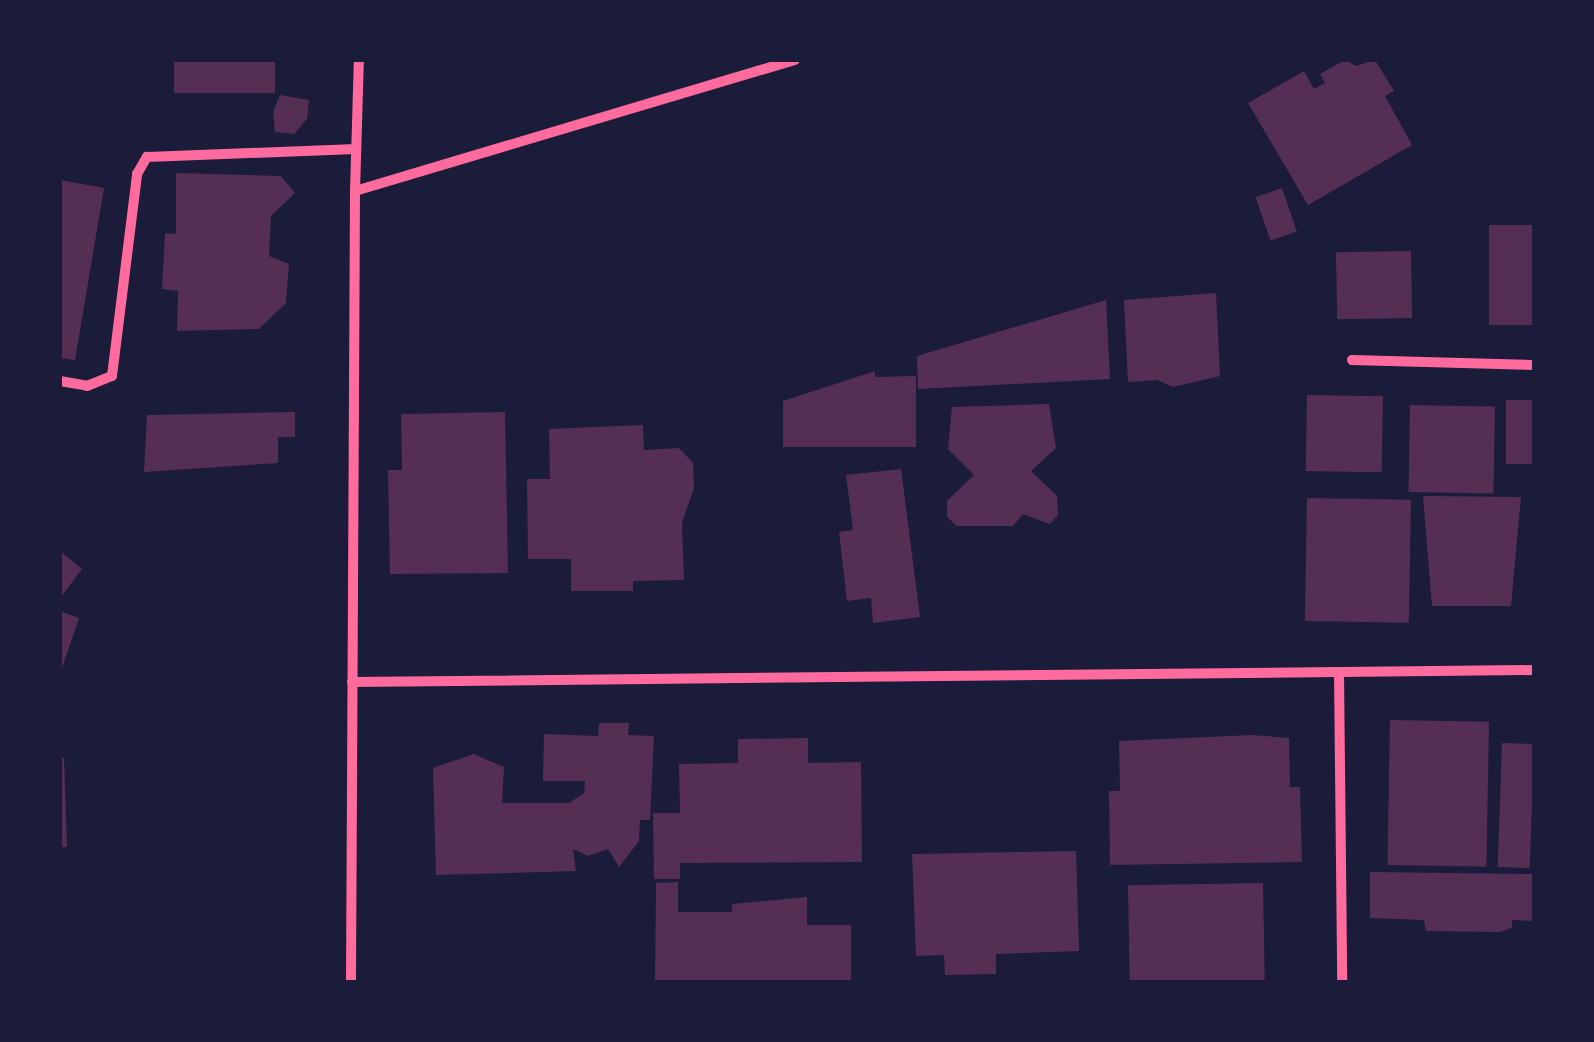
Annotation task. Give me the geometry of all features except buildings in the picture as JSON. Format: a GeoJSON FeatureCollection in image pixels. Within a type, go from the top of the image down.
{"type":"FeatureCollection","features":[{"type":"Feature","properties":{"kind":"street"},"geometry":{"type":"LineString","coordinates":[[351,982],[355,190],[360,60]]}},
{"type":"Feature","properties":{"kind":"street"},"geometry":{"type":"LineString","coordinates":[[355,190],[795,60]]}},
{"type":"Feature","properties":{"kind":"street"},"geometry":{"type":"LineString","coordinates":[[60,381],[87,386],[112,376],[137,174],[147,157],[356,148]]}},
{"type":"Feature","properties":{"kind":"street"},"geometry":{"type":"LineString","coordinates":[[1352,360],[1534,365]]}},
{"type":"Feature","properties":{"kind":"street"},"geometry":{"type":"LineString","coordinates":[[352,682],[1534,670]]}},
{"type":"Feature","properties":{"kind":"street"},"geometry":{"type":"LineString","coordinates":[[1339,672],[1342,982]]}}]}
